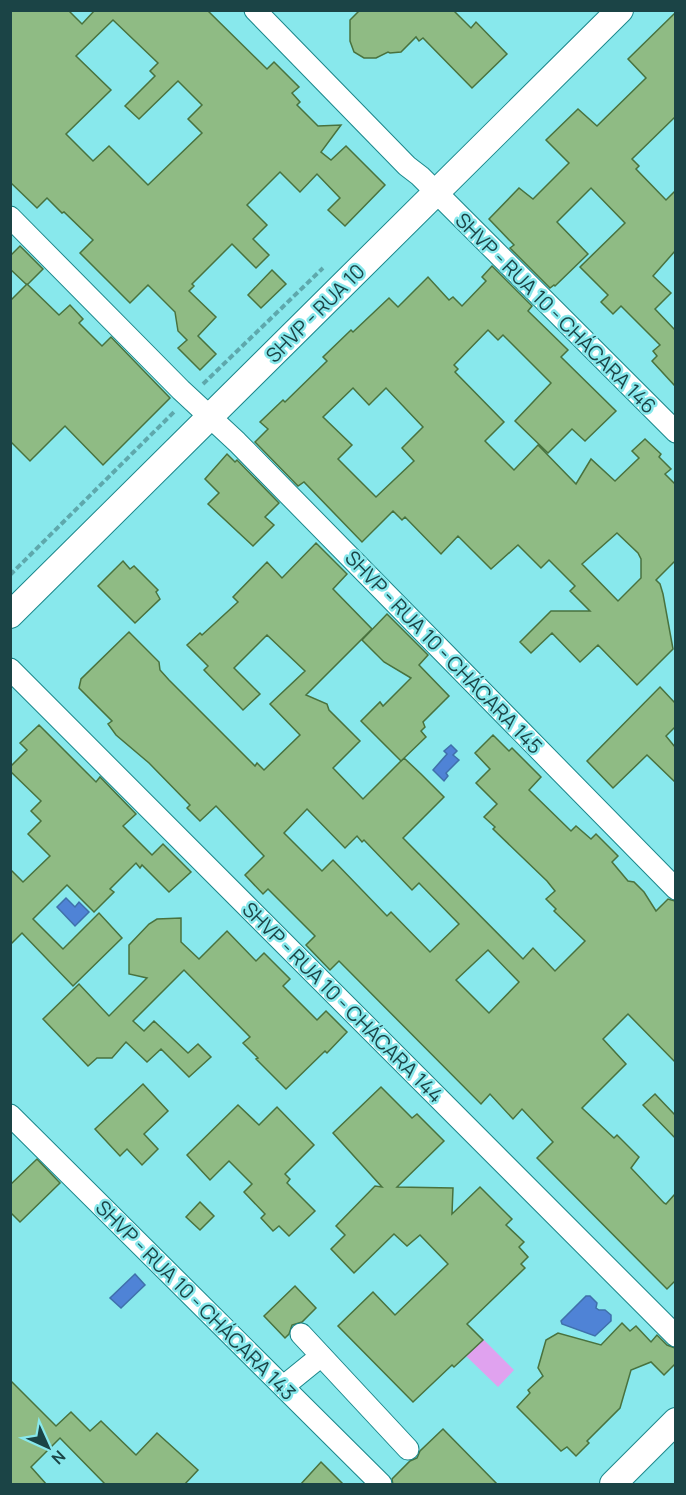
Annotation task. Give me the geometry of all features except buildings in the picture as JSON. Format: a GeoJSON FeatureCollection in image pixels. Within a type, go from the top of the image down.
{"type":"FeatureCollection","features":[{"type":"Feature","properties":{"kind":"street","name":"SHVP - RUA 10 - CHÁCARA 146"},"geometry":{"type":"LineString","coordinates":[[255,10],[407,166],[437,193],[675,432]]}},
{"type":"Feature","properties":{"kind":"street","name":"SHVP - RUA 10"},"geometry":{"type":"LineString","coordinates":[[10,615],[620,10]]}},
{"type":"Feature","properties":{"kind":"street","name":"SHVP - RUA 10 - CHÁCARA 145"},"geometry":{"type":"LineString","coordinates":[[10,216],[675,889]]}},
{"type":"Feature","properties":{"kind":"street","name":"SHVP - RUA 10 - CHÁCARA 144"},"geometry":{"type":"LineString","coordinates":[[10,669],[675,1336]]}},
{"type":"Feature","properties":{"kind":"street","name":"SHVP - RUA 10 - CHÁCARA 143"},"geometry":{"type":"LineString","coordinates":[[10,1115],[381,1485]]}},
{"type":"Feature","properties":{"kind":"street"},"geometry":{"type":"LineString","coordinates":[[301,1334],[408,1449]]}},
{"type":"Feature","properties":{"kind":"street"},"geometry":{"type":"LineString","coordinates":[[284,1386],[321,1356]]}},
{"type":"Feature","properties":{"kind":"street"},"geometry":{"type":"LineString","coordinates":[[613,1485],[675,1421]]}},
{"type":"Feature","properties":{"kind":"path"},"geometry":{"type":"LineString","coordinates":[[10,575],[190,396],[326,266]]}},
{"type":"Feature","properties":{"kind":"shaded area"},"geometry":{"type":"Polygon","coordinates":[[[483,1339],[514,1370],[498,1387],[466,1356],[483,1339]]]}},
{"type":"Feature","properties":{"kind":"water"},"geometry":{"type":"Polygon","coordinates":[[[451,745],[457,751],[453,755],[459,760],[446,773],[448,776],[444,781],[433,770],[447,754],[444,751],[451,745]]]}},
{"type":"Feature","properties":{"kind":"water"},"geometry":{"type":"Polygon","coordinates":[[[66,898],[75,907],[79,902],[89,912],[75,926],[57,907],[66,898]]]}},
{"type":"Feature","properties":{"kind":"water"},"geometry":{"type":"Polygon","coordinates":[[[135,1274],[145,1285],[121,1308],[110,1298],[135,1274]]]}},
{"type":"Feature","properties":{"kind":"water"},"geometry":{"type":"Polygon","coordinates":[[[586,1296],[590,1296],[597,1303],[596,1308],[605,1310],[611,1315],[611,1321],[595,1336],[562,1324],[561,1321],[586,1296]]]}}]}
